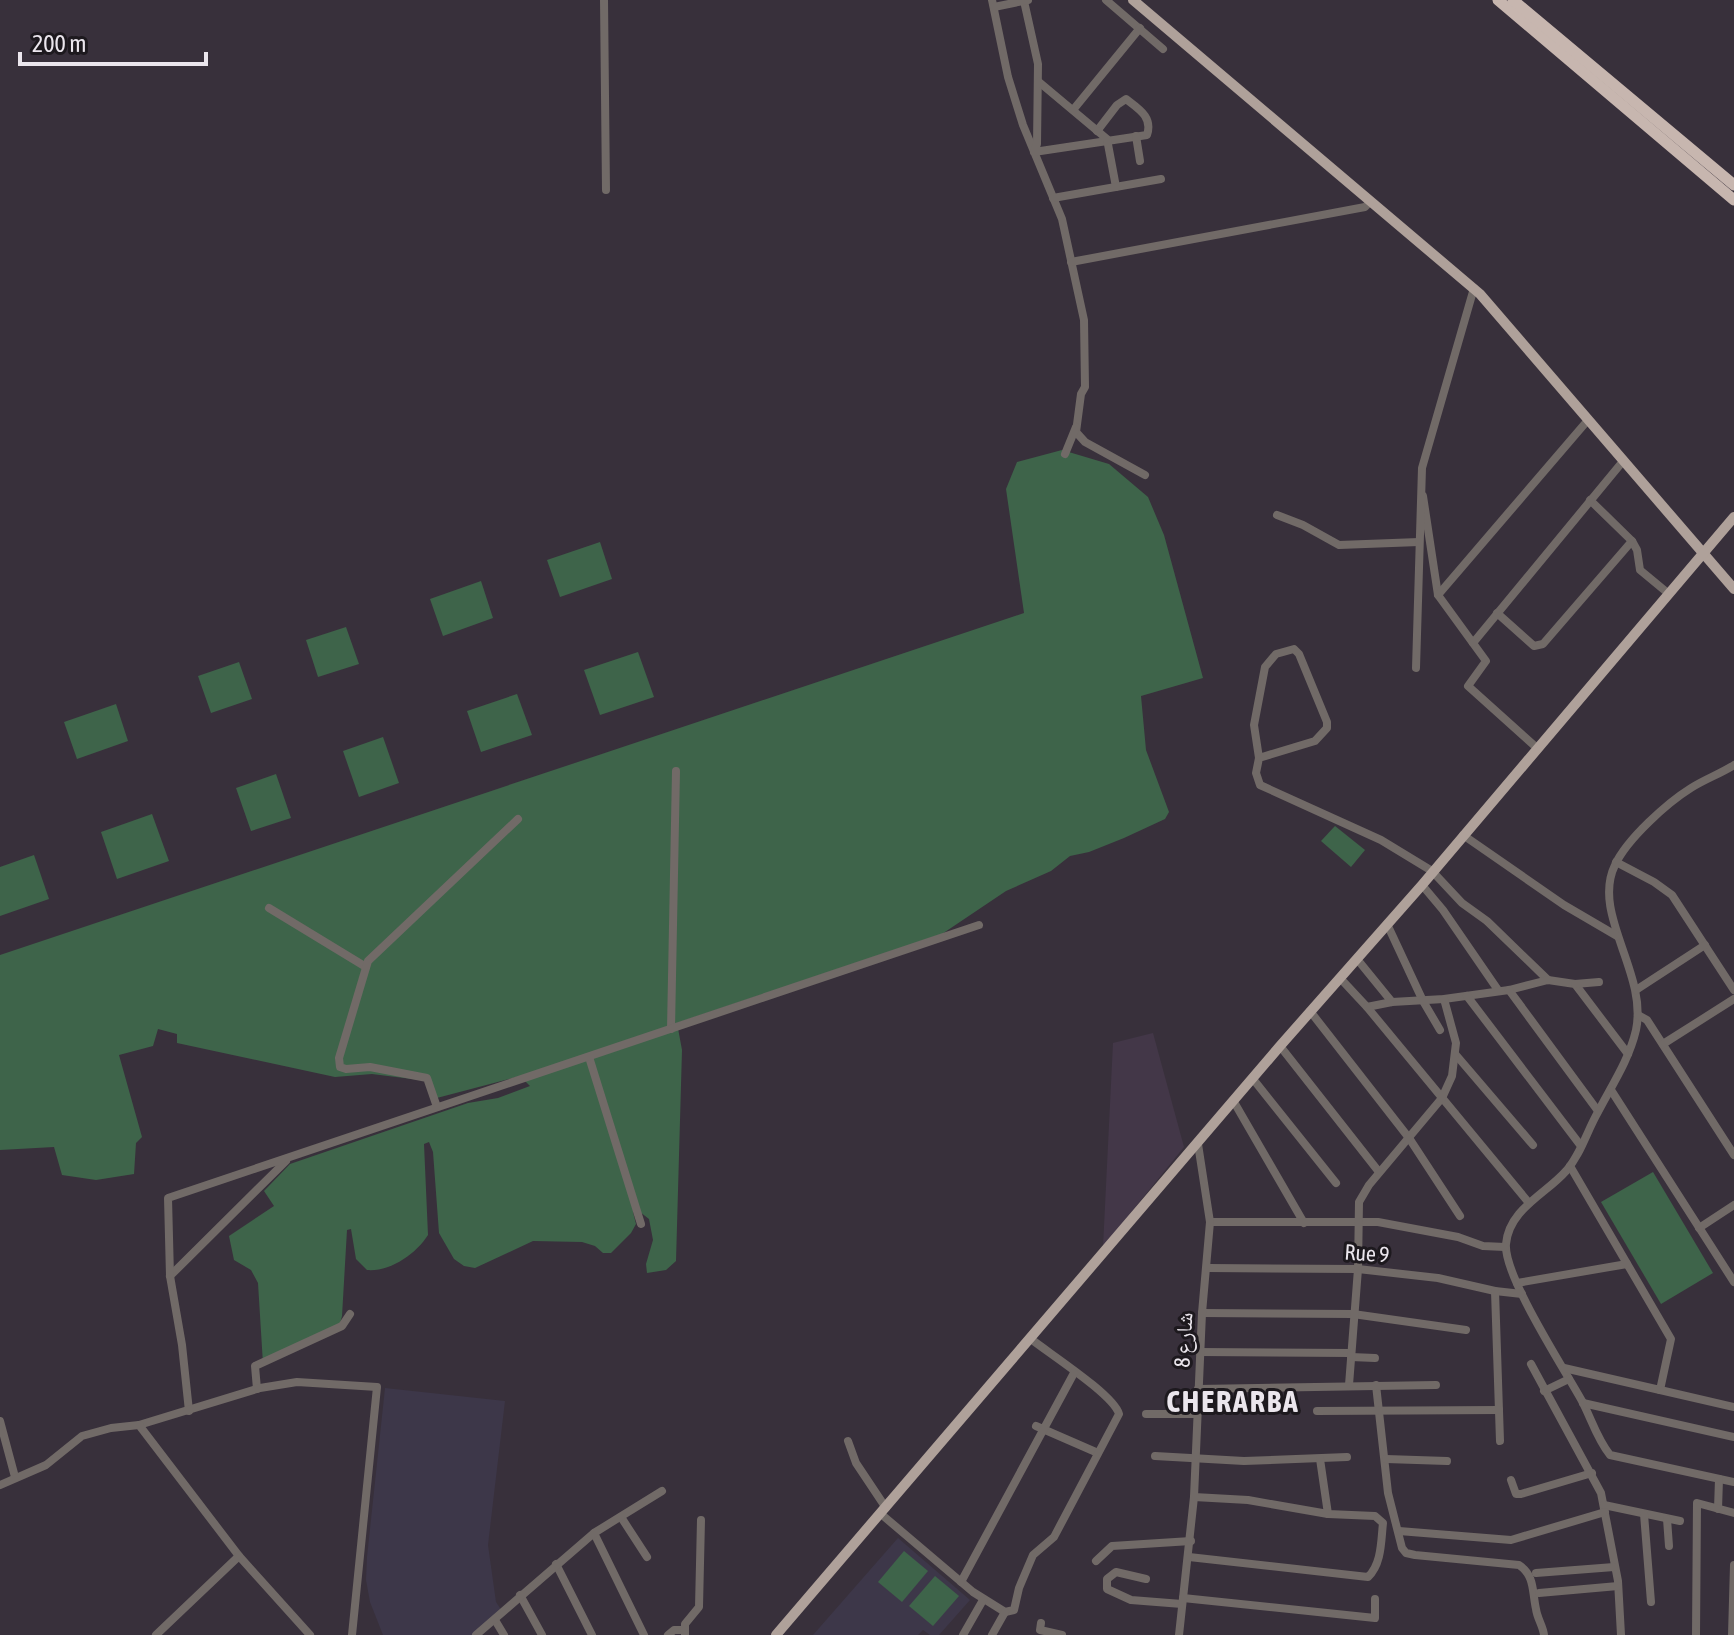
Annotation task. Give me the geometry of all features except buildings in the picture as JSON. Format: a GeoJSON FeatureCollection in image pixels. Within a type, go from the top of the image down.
{"type":"FeatureCollection","features":[{"type":"Feature","properties":{"kind":"highway"},"geometry":{"type":"LineString","coordinates":[[1498,0],[1734,200]]}},
{"type":"Feature","properties":{"kind":"highway"},"geometry":{"type":"LineString","coordinates":[[1513,0],[1734,185]]}},
{"type":"Feature","properties":{"kind":"main road"},"geometry":{"type":"LineString","coordinates":[[1133,0],[1474,288],[1734,589]]}},
{"type":"Feature","properties":{"kind":"main road"},"geometry":{"type":"LineString","coordinates":[[776,1635],[1731,522]]}},
{"type":"Feature","properties":{"kind":"street"},"geometry":{"type":"LineString","coordinates":[[604,0],[606,190]]}},
{"type":"Feature","properties":{"kind":"street"},"geometry":{"type":"LineString","coordinates":[[1034,152],[1037,144],[1039,82],[1026,0],[993,4],[1008,77],[1034,152],[1062,219],[1084,320],[1085,387],[1081,394],[1076,432],[1085,442],[1145,475]]}},
{"type":"Feature","properties":{"kind":"street"},"geometry":{"type":"LineString","coordinates":[[1106,0],[1163,49]]}},
{"type":"Feature","properties":{"kind":"street"},"geometry":{"type":"LineString","coordinates":[[1073,110],[1140,28]]}},
{"type":"Feature","properties":{"kind":"street"},"geometry":{"type":"LineString","coordinates":[[1039,82],[1108,141],[1116,187]]}},
{"type":"Feature","properties":{"kind":"street"},"geometry":{"type":"LineString","coordinates":[[1034,152],[1147,135],[1149,126],[1146,115],[1126,99],[1117,105],[1097,131]]}},
{"type":"Feature","properties":{"kind":"street"},"geometry":{"type":"LineString","coordinates":[[1136,136],[1140,161]]}},
{"type":"Feature","properties":{"kind":"street"},"geometry":{"type":"LineString","coordinates":[[1053,198],[1161,179]]}},
{"type":"Feature","properties":{"kind":"street"},"geometry":{"type":"LineString","coordinates":[[1071,262],[1365,207],[1370,202]]}},
{"type":"Feature","properties":{"kind":"street"},"geometry":{"type":"LineString","coordinates":[[1416,668],[1421,479],[1428,444],[1474,288]]}},
{"type":"Feature","properties":{"kind":"street"},"geometry":{"type":"LineString","coordinates":[[1438,595],[1588,420]]}},
{"type":"Feature","properties":{"kind":"street"},"geometry":{"type":"LineString","coordinates":[[1065,454],[1077,426]]}},
{"type":"Feature","properties":{"kind":"street"},"geometry":{"type":"LineString","coordinates":[[1473,643],[1624,460]]}},
{"type":"Feature","properties":{"kind":"street"},"geometry":{"type":"LineString","coordinates":[[1421,479],[1438,595],[1486,661],[1468,686],[1537,748]]}},
{"type":"Feature","properties":{"kind":"street"},"geometry":{"type":"LineString","coordinates":[[1590,500],[1632,541],[1637,550],[1640,570],[1669,594]]}},
{"type":"Feature","properties":{"kind":"street"},"geometry":{"type":"LineString","coordinates":[[1277,515],[1339,545],[1419,542]]}},
{"type":"Feature","properties":{"kind":"street"},"geometry":{"type":"LineString","coordinates":[[1497,613],[1534,646],[1543,644],[1632,541]]}},
{"type":"Feature","properties":{"kind":"street"},"geometry":{"type":"LineString","coordinates":[[1259,758],[1315,741],[1327,728],[1299,654],[1294,649],[1276,654],[1265,667],[1254,725],[1259,758],[1258,781],[1265,789],[1381,840],[1432,871],[1462,903],[1487,921],[1548,980]]}},
{"type":"Feature","properties":{"kind":"street"},"geometry":{"type":"LineString","coordinates":[[1734,765],[1677,798],[1642,831],[1616,862],[1609,891],[1613,919],[1636,990],[1638,1015],[1628,1054],[1570,1166],[1529,1203],[1512,1224],[1505,1247],[1522,1294],[1607,1452],[1613,1457],[1734,1482]]}},
{"type":"Feature","properties":{"kind":"street"},"geometry":{"type":"LineString","coordinates":[[671,1029],[676,771]]}},
{"type":"Feature","properties":{"kind":"street"},"geometry":{"type":"LineString","coordinates":[[437,1107],[427,1078],[370,1067],[346,1069],[340,1067],[339,1058],[368,961],[518,819]]}},
{"type":"Feature","properties":{"kind":"street"},"geometry":{"type":"LineString","coordinates":[[1463,835],[1564,905],[1618,936]]}},
{"type":"Feature","properties":{"kind":"street"},"geometry":{"type":"LineString","coordinates":[[1616,862],[1672,895],[1734,990]]}},
{"type":"Feature","properties":{"kind":"street"},"geometry":{"type":"LineString","coordinates":[[1422,885],[1498,990]]}},
{"type":"Feature","properties":{"kind":"street"},"geometry":{"type":"LineString","coordinates":[[269,908],[366,967]]}},
{"type":"Feature","properties":{"kind":"street"},"geometry":{"type":"LineString","coordinates":[[1387,924],[1440,1030]]}},
{"type":"Feature","properties":{"kind":"street"},"geometry":{"type":"LineString","coordinates":[[189,1411],[170,1276],[168,1198],[979,925]]}},
{"type":"Feature","properties":{"kind":"street"},"geometry":{"type":"LineString","coordinates":[[1636,990],[1705,945]]}},
{"type":"Feature","properties":{"kind":"street"},"geometry":{"type":"LineString","coordinates":[[1357,959],[1392,1002]]}},
{"type":"Feature","properties":{"kind":"street"},"geometry":{"type":"LineString","coordinates":[[1340,978],[1529,1203]]}},
{"type":"Feature","properties":{"kind":"street"},"geometry":{"type":"LineString","coordinates":[[1367,1007],[1509,990],[1548,980],[1575,984],[1599,982]]}},
{"type":"Feature","properties":{"kind":"street"},"geometry":{"type":"LineString","coordinates":[[1575,984],[1628,1054]]}},
{"type":"Feature","properties":{"kind":"street"},"geometry":{"type":"LineString","coordinates":[[1509,990],[1598,1111]]}},
{"type":"Feature","properties":{"kind":"street"},"geometry":{"type":"LineString","coordinates":[[1467,996],[1581,1146]]}},
{"type":"Feature","properties":{"kind":"street"},"geometry":{"type":"LineString","coordinates":[[1349,1385],[1358,1269],[1357,1221],[1362,1194],[1442,1098],[1452,1076],[1456,1043],[1444,999]]}},
{"type":"Feature","properties":{"kind":"street"},"geometry":{"type":"LineString","coordinates":[[1663,1044],[1734,999]]}},
{"type":"Feature","properties":{"kind":"street"},"geometry":{"type":"LineString","coordinates":[[1310,1011],[1409,1138],[1460,1216]]}},
{"type":"Feature","properties":{"kind":"street"},"geometry":{"type":"LineString","coordinates":[[1638,1015],[1647,1020],[1734,1155]]}},
{"type":"Feature","properties":{"kind":"street"},"geometry":{"type":"LineString","coordinates":[[1280,1046],[1379,1172]]}},
{"type":"Feature","properties":{"kind":"street"},"geometry":{"type":"LineString","coordinates":[[1456,1055],[1533,1145]]}},
{"type":"Feature","properties":{"kind":"street"},"geometry":{"type":"LineString","coordinates":[[589,1057],[641,1224]]}},
{"type":"Feature","properties":{"kind":"street"},"geometry":{"type":"LineString","coordinates":[[1253,1079],[1336,1183]]}},
{"type":"Feature","properties":{"kind":"street"},"geometry":{"type":"LineString","coordinates":[[1611,1090],[1734,1282]]}},
{"type":"Feature","properties":{"kind":"street"},"geometry":{"type":"LineString","coordinates":[[1234,1102],[1304,1223]]}},
{"type":"Feature","properties":{"kind":"street","name":"شارع 8"},"geometry":{"type":"LineString","coordinates":[[1179,1635],[1191,1541],[1202,1313],[1210,1222],[1198,1144]]}},
{"type":"Feature","properties":{"kind":"street"},"geometry":{"type":"LineString","coordinates":[[170,1276],[290,1157]]}},
{"type":"Feature","properties":{"kind":"street"},"geometry":{"type":"LineString","coordinates":[[1570,1166],[1671,1339],[1660,1390]]}},
{"type":"Feature","properties":{"kind":"street"},"geometry":{"type":"LineString","coordinates":[[1699,1228],[1734,1205]]}},
{"type":"Feature","properties":{"kind":"street"},"geometry":{"type":"LineString","coordinates":[[1210,1222],[1357,1221],[1417,1228],[1483,1246],[1505,1247]]}},
{"type":"Feature","properties":{"kind":"street"},"geometry":{"type":"LineString","coordinates":[[1517,1283],[1627,1264]]}},
{"type":"Feature","properties":{"kind":"street","name":"Rue 9"},"geometry":{"type":"LineString","coordinates":[[1208,1268],[1358,1269],[1438,1278],[1522,1294]]}},
{"type":"Feature","properties":{"kind":"street"},"geometry":{"type":"LineString","coordinates":[[1495,1291],[1500,1441]]}},
{"type":"Feature","properties":{"kind":"street"},"geometry":{"type":"LineString","coordinates":[[1202,1313],[1353,1314],[1466,1330]]}},
{"type":"Feature","properties":{"kind":"street"},"geometry":{"type":"LineString","coordinates":[[257,1389],[255,1366],[342,1326],[350,1314]]}},
{"type":"Feature","properties":{"kind":"street"},"geometry":{"type":"LineString","coordinates":[[848,1441],[856,1463],[884,1511],[983,1600],[1005,1612],[1014,1610],[1019,1588],[1033,1555],[1054,1537],[1118,1420],[1119,1409],[1095,1386],[1031,1339]]}},
{"type":"Feature","properties":{"kind":"street"},"geometry":{"type":"LineString","coordinates":[[1200,1352],[1375,1358]]}},
{"type":"Feature","properties":{"kind":"street"},"geometry":{"type":"LineString","coordinates":[[1531,1364],[1592,1473],[1604,1509],[1618,1586],[1621,1635]]}},
{"type":"Feature","properties":{"kind":"street"},"geometry":{"type":"LineString","coordinates":[[1564,1368],[1734,1407]]}},
{"type":"Feature","properties":{"kind":"street"},"geometry":{"type":"LineString","coordinates":[[961,1582],[1040,1428],[1074,1373]]}},
{"type":"Feature","properties":{"kind":"street"},"geometry":{"type":"LineString","coordinates":[[1544,1391],[1569,1379]]}},
{"type":"Feature","properties":{"kind":"street"},"geometry":{"type":"LineString","coordinates":[[0,1485],[46,1465],[82,1436],[139,1425],[257,1389],[297,1382],[377,1387],[352,1635]]}},
{"type":"Feature","properties":{"kind":"street"},"geometry":{"type":"LineString","coordinates":[[1376,1385],[1388,1493],[1402,1548],[1406,1553],[1519,1565],[1528,1571],[1532,1582],[1536,1612],[1544,1635]]}},
{"type":"Feature","properties":{"kind":"street"},"geometry":{"type":"LineString","coordinates":[[1198,1389],[1436,1385]]}},
{"type":"Feature","properties":{"kind":"street"},"geometry":{"type":"LineString","coordinates":[[1583,1403],[1734,1437]]}},
{"type":"Feature","properties":{"kind":"street"},"geometry":{"type":"LineString","coordinates":[[1317,1411],[1499,1410]]}},
{"type":"Feature","properties":{"kind":"street"},"geometry":{"type":"LineString","coordinates":[[1146,1414],[1197,1414]]}},
{"type":"Feature","properties":{"kind":"street"},"geometry":{"type":"LineString","coordinates":[[0,1421],[15,1477]]}},
{"type":"Feature","properties":{"kind":"street"},"geometry":{"type":"LineString","coordinates":[[139,1425],[239,1556],[310,1635]]}},
{"type":"Feature","properties":{"kind":"street"},"geometry":{"type":"LineString","coordinates":[[1040,1428],[1098,1453]]}},
{"type":"Feature","properties":{"kind":"street"},"geometry":{"type":"LineString","coordinates":[[1155,1456],[1244,1461],[1347,1457]]}},
{"type":"Feature","properties":{"kind":"street"},"geometry":{"type":"LineString","coordinates":[[1320,1459],[1328,1514]]}},
{"type":"Feature","properties":{"kind":"street"},"geometry":{"type":"LineString","coordinates":[[1386,1459],[1447,1461]]}},
{"type":"Feature","properties":{"kind":"street"},"geometry":{"type":"LineString","coordinates":[[1511,1480],[1516,1494],[1521,1494],[1592,1473]]}},
{"type":"Feature","properties":{"kind":"street"},"geometry":{"type":"LineString","coordinates":[[1718,1509],[1719,1479]]}},
{"type":"Feature","properties":{"kind":"street"},"geometry":{"type":"LineString","coordinates":[[476,1635],[594,1533],[662,1491]]}},
{"type":"Feature","properties":{"kind":"street"},"geometry":{"type":"LineString","coordinates":[[1189,1557],[1360,1577],[1373,1574],[1383,1523],[1375,1516],[1328,1514],[1248,1500],[1194,1497]]}},
{"type":"Feature","properties":{"kind":"street"},"geometry":{"type":"LineString","coordinates":[[1696,1635],[1697,1503],[1734,1513]]}},
{"type":"Feature","properties":{"kind":"street"},"geometry":{"type":"LineString","coordinates":[[1399,1531],[1511,1540],[1604,1509],[1680,1521]]}},
{"type":"Feature","properties":{"kind":"street"},"geometry":{"type":"LineString","coordinates":[[1644,1514],[1651,1602]]}},
{"type":"Feature","properties":{"kind":"street"},"geometry":{"type":"LineString","coordinates":[[621,1517],[647,1557]]}},
{"type":"Feature","properties":{"kind":"street"},"geometry":{"type":"LineString","coordinates":[[1667,1519],[1669,1546]]}},
{"type":"Feature","properties":{"kind":"street"},"geometry":{"type":"LineString","coordinates":[[668,1635],[674,1630],[684,1633],[685,1624],[699,1607],[701,1520]]}},
{"type":"Feature","properties":{"kind":"street"},"geometry":{"type":"LineString","coordinates":[[594,1533],[644,1635]]}},
{"type":"Feature","properties":{"kind":"street"},"geometry":{"type":"LineString","coordinates":[[1096,1561],[1112,1546],[1191,1541]]}},
{"type":"Feature","properties":{"kind":"street"},"geometry":{"type":"LineString","coordinates":[[156,1635],[239,1556]]}},
{"type":"Feature","properties":{"kind":"street"},"geometry":{"type":"LineString","coordinates":[[556,1564],[592,1635]]}},
{"type":"Feature","properties":{"kind":"street"},"geometry":{"type":"LineString","coordinates":[[1732,1635],[1734,1565]]}},
{"type":"Feature","properties":{"kind":"street"},"geometry":{"type":"LineString","coordinates":[[1536,1573],[1614,1567]]}},
{"type":"Feature","properties":{"kind":"street"},"geometry":{"type":"LineString","coordinates":[[1146,1579],[1116,1572],[1107,1579],[1107,1589],[1131,1600],[1183,1601],[1375,1618],[1375,1599]]}},
{"type":"Feature","properties":{"kind":"street"},"geometry":{"type":"LineString","coordinates":[[1539,1593],[1618,1586]]}},
{"type":"Feature","properties":{"kind":"street"},"geometry":{"type":"LineString","coordinates":[[520,1595],[542,1635]]}},
{"type":"Feature","properties":{"kind":"street"},"geometry":{"type":"LineString","coordinates":[[963,1635],[983,1600]]}},
{"type":"Feature","properties":{"kind":"street"},"geometry":{"type":"LineString","coordinates":[[992,1635],[1005,1612]]}},
{"type":"Feature","properties":{"kind":"street"},"geometry":{"type":"LineString","coordinates":[[495,1620],[504,1635]]}},
{"type":"Feature","properties":{"kind":"street"},"geometry":{"type":"LineString","coordinates":[[1041,1623],[1040,1630],[1062,1635]]}},
{"type":"Feature","properties":{"kind":"shaded area"},"geometry":{"type":"Polygon","coordinates":[[[1153,1033],[1184,1147],[1103,1247],[1113,1043],[1153,1033]]]}},
{"type":"Feature","properties":{"kind":"shaded area"},"geometry":{"type":"Polygon","coordinates":[[[385,1388],[505,1401],[488,1545],[496,1602],[502,1611],[473,1635],[383,1635],[370,1602],[366,1580],[367,1557],[385,1388]]]}},
{"type":"Feature","properties":{"kind":"shaded area"},"geometry":{"type":"Polygon","coordinates":[[[898,1538],[970,1600],[939,1635],[930,1635],[923,1630],[918,1635],[813,1635],[898,1538]]]}},
{"type":"Feature","properties":{"kind":"green space"},"geometry":{"type":"Polygon","coordinates":[[[1062,450],[1109,464],[1148,497],[1164,535],[1203,678],[1141,696],[1146,750],[1169,812],[1165,819],[1124,838],[1070,856],[1051,871],[1006,891],[942,934],[677,1023],[682,1050],[676,1261],[666,1270],[647,1273],[646,1264],[653,1240],[649,1219],[640,1212],[633,1212],[636,1224],[611,1253],[603,1253],[595,1246],[582,1242],[533,1241],[475,1268],[464,1266],[454,1259],[439,1233],[433,1152],[429,1142],[424,1144],[428,1235],[423,1242],[393,1265],[367,1270],[356,1259],[351,1229],[347,1230],[342,1316],[338,1331],[263,1364],[258,1283],[251,1270],[234,1260],[229,1236],[274,1206],[264,1191],[290,1164],[468,1103],[498,1098],[530,1086],[520,1076],[433,1099],[428,1081],[372,1074],[335,1077],[177,1043],[177,1034],[158,1029],[153,1046],[119,1055],[142,1137],[136,1143],[134,1174],[96,1180],[62,1175],[54,1147],[0,1150],[0,955],[1024,613],[1006,489],[1017,462],[1062,450]]]}},
{"type":"Feature","properties":{"kind":"green space"},"geometry":{"type":"Polygon","coordinates":[[[600,542],[612,579],[560,597],[547,560],[600,542]]]}},
{"type":"Feature","properties":{"kind":"green space"},"geometry":{"type":"Polygon","coordinates":[[[481,581],[493,618],[443,636],[430,599],[481,581]]]}},
{"type":"Feature","properties":{"kind":"green space"},"geometry":{"type":"Polygon","coordinates":[[[346,627],[359,664],[318,677],[306,640],[346,627]]]}},
{"type":"Feature","properties":{"kind":"green space"},"geometry":{"type":"Polygon","coordinates":[[[638,652],[654,697],[600,715],[584,670],[638,652]]]}},
{"type":"Feature","properties":{"kind":"green space"},"geometry":{"type":"Polygon","coordinates":[[[239,662],[252,699],[211,713],[198,676],[239,662]]]}},
{"type":"Feature","properties":{"kind":"green space"},"geometry":{"type":"Polygon","coordinates":[[[517,694],[532,735],[481,752],[467,711],[517,694]]]}},
{"type":"Feature","properties":{"kind":"green space"},"geometry":{"type":"Polygon","coordinates":[[[116,704],[128,741],[77,759],[64,722],[116,704]]]}},
{"type":"Feature","properties":{"kind":"green space"},"geometry":{"type":"Polygon","coordinates":[[[383,737],[399,783],[359,797],[343,751],[383,737]]]}},
{"type":"Feature","properties":{"kind":"green space"},"geometry":{"type":"Polygon","coordinates":[[[276,774],[291,818],[251,831],[236,788],[276,774]]]}},
{"type":"Feature","properties":{"kind":"green space"},"geometry":{"type":"Polygon","coordinates":[[[152,814],[169,861],[117,879],[101,832],[152,814]]]}},
{"type":"Feature","properties":{"kind":"green space"},"geometry":{"type":"Polygon","coordinates":[[[1335,826],[1365,850],[1351,867],[1321,841],[1335,826]]]}},
{"type":"Feature","properties":{"kind":"green space"},"geometry":{"type":"Polygon","coordinates":[[[34,855],[49,899],[0,916],[0,867],[34,855]]]}},
{"type":"Feature","properties":{"kind":"green space"},"geometry":{"type":"Polygon","coordinates":[[[1653,1172],[1713,1273],[1661,1304],[1601,1202],[1653,1172]]]}},
{"type":"Feature","properties":{"kind":"green space"},"geometry":{"type":"Polygon","coordinates":[[[904,1551],[928,1571],[902,1602],[878,1582],[904,1551]]]}},
{"type":"Feature","properties":{"kind":"green space"},"geometry":{"type":"Polygon","coordinates":[[[935,1576],[959,1596],[933,1626],[909,1606],[935,1576]]]}},
{"type":"Feature","properties":{"kind":"district","name":"CHERARBA"},"geometry":{"type":"Point","coordinates":[1233,1401]}}]}
